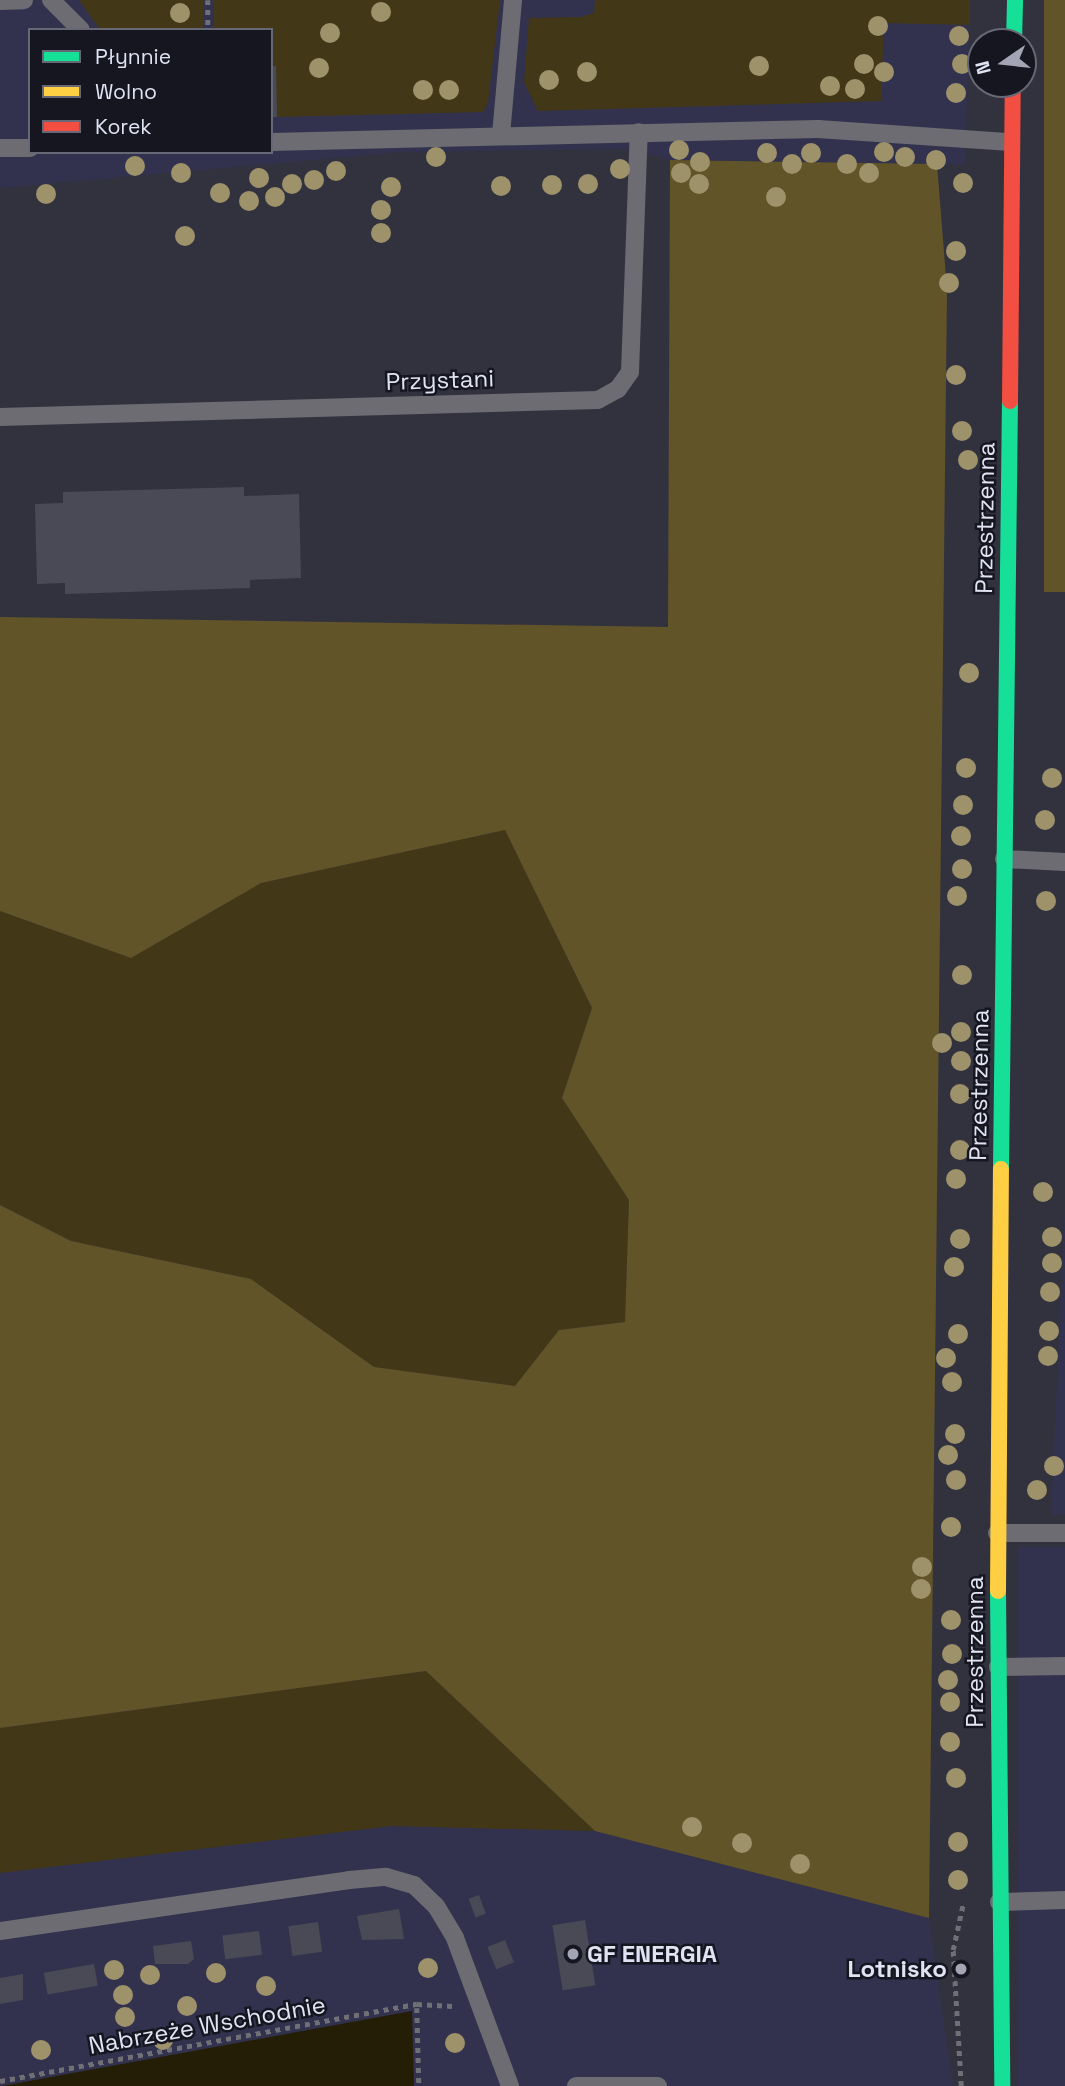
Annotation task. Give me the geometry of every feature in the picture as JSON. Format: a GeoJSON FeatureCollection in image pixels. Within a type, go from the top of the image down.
{"type":"FeatureCollection","features":[{"type":"Feature","properties":{"kind":"street"},"geometry":{"type":"LineString","coordinates":[[1014,28],[1015,0]]}},
{"type":"Feature","properties":{"kind":"street","name":"Przestrzenna"},"geometry":{"type":"LineString","coordinates":[[1002,2086],[998,1902],[998,1533],[1013,98]]}},
{"type":"Feature","properties":{"kind":"lane"},"geometry":{"type":"LineString","coordinates":[[0,1],[24,0]]}},
{"type":"Feature","properties":{"kind":"lane"},"geometry":{"type":"LineString","coordinates":[[51,0],[79,28]]}},
{"type":"Feature","properties":{"kind":"lane"},"geometry":{"type":"LineString","coordinates":[[501,135],[513,0]]}},
{"type":"Feature","properties":{"kind":"lane"},"geometry":{"type":"LineString","coordinates":[[273,142],[818,129],[1011,142]]}},
{"type":"Feature","properties":{"kind":"lane","name":"Przystani"},"geometry":{"type":"LineString","coordinates":[[0,417],[598,400],[618,389],[630,372],[639,132]]}},
{"type":"Feature","properties":{"kind":"lane"},"geometry":{"type":"LineString","coordinates":[[0,148],[28,148]]}},
{"type":"Feature","properties":{"kind":"lane"},"geometry":{"type":"LineString","coordinates":[[1004,859],[1065,862]]}},
{"type":"Feature","properties":{"kind":"lane"},"geometry":{"type":"LineString","coordinates":[[998,1533],[1065,1533]]}},
{"type":"Feature","properties":{"kind":"lane"},"geometry":{"type":"LineString","coordinates":[[998,1667],[1065,1666]]}},
{"type":"Feature","properties":{"kind":"lane"},"geometry":{"type":"LineString","coordinates":[[0,1931],[386,1877],[414,1885],[436,1906],[482,2004],[510,2086]]}},
{"type":"Feature","properties":{"kind":"lane"},"geometry":{"type":"LineString","coordinates":[[998,1902],[1065,1900]]}},
{"type":"Feature","properties":{"kind":"lane"},"geometry":{"type":"LineString","coordinates":[[576,2086],[658,2086]]}},
{"type":"Feature","properties":{"kind":"path"},"geometry":{"type":"LineString","coordinates":[[208,0],[208,28]]}},
{"type":"Feature","properties":{"kind":"path","name":"Nabrzeże Wschodnie"},"geometry":{"type":"LineString","coordinates":[[0,2081],[417,2008],[482,2004]]}},
{"type":"Feature","properties":{"kind":"path"},"geometry":{"type":"LineString","coordinates":[[417,2008],[419,2086]]}},
{"type":"Feature","properties":{"kind":"shaded area"},"geometry":{"type":"Polygon","coordinates":[[[0,0],[970,0],[969,28],[967,28],[965,165],[670,160],[629,149],[400,152],[0,188],[0,0]]]}},
{"type":"Feature","properties":{"kind":"shaded area"},"geometry":{"type":"Polygon","coordinates":[[[79,0],[203,0],[204,28],[99,28],[79,0]]]}},
{"type":"Feature","properties":{"kind":"shaded area"},"geometry":{"type":"Polygon","coordinates":[[[213,0],[500,0],[488,102],[483,112],[277,117],[273,28],[214,28],[213,0]]]}},
{"type":"Feature","properties":{"kind":"shaded area"},"geometry":{"type":"Polygon","coordinates":[[[595,0],[970,0],[970,25],[884,23],[881,101],[538,111],[524,82],[529,18],[581,17],[594,13],[595,0]]]}},
{"type":"Feature","properties":{"kind":"shaded area"},"geometry":{"type":"Polygon","coordinates":[[[1044,0],[1065,0],[1065,592],[1044,592],[1044,0]]]}},
{"type":"Feature","properties":{"kind":"shaded area"},"geometry":{"type":"Polygon","coordinates":[[[670,160],[937,164],[947,290],[929,1918],[595,1831],[426,1671],[0,1728],[0,1205],[71,1241],[251,1279],[374,1367],[515,1386],[559,1330],[625,1322],[629,1200],[562,1098],[592,1008],[505,830],[261,883],[131,958],[0,911],[0,617],[668,627],[670,160]]]}},
{"type":"Feature","properties":{"kind":"shaded area"},"geometry":{"type":"Polygon","coordinates":[[[505,830],[592,1008],[562,1098],[629,1200],[625,1322],[559,1330],[515,1386],[374,1367],[251,1279],[71,1241],[0,1205],[0,911],[131,958],[261,883],[505,830]]]}},
{"type":"Feature","properties":{"kind":"shaded area"},"geometry":{"type":"Polygon","coordinates":[[[1065,1207],[1065,1514],[1051,1515],[1065,1207]]]}},
{"type":"Feature","properties":{"kind":"shaded area"},"geometry":{"type":"Polygon","coordinates":[[[1018,1547],[1065,1547],[1065,2086],[1018,2086],[1018,1547]]]}},
{"type":"Feature","properties":{"kind":"shaded area"},"geometry":{"type":"Polygon","coordinates":[[[426,1671],[595,1831],[391,1826],[0,1873],[0,1728],[426,1671]]]}},
{"type":"Feature","properties":{"kind":"shaded area"},"geometry":{"type":"Polygon","coordinates":[[[391,1826],[595,1831],[929,1918],[953,2086],[414,2086],[411,2011],[0,2086],[0,1873],[391,1826]]]}},
{"type":"Feature","properties":{"kind":"shaded area"},"geometry":{"type":"Polygon","coordinates":[[[412,2011],[414,2086],[2,2086],[412,2011]]]}},
{"type":"Feature","properties":{"kind":"building"},"geometry":{"type":"Polygon","coordinates":[[[273,66],[276,66],[277,117],[273,117],[273,66]]]}},
{"type":"Feature","properties":{"kind":"building"},"geometry":{"type":"Polygon","coordinates":[[[244,487],[244,496],[299,494],[301,578],[250,580],[250,588],[65,594],[65,583],[37,584],[35,504],[63,503],[63,492],[244,487]]]}},
{"type":"Feature","properties":{"kind":"building"},"geometry":{"type":"Polygon","coordinates":[[[479,1895],[486,1914],[476,1918],[469,1899],[479,1895]]]}},
{"type":"Feature","properties":{"kind":"building"},"geometry":{"type":"Polygon","coordinates":[[[399,1909],[404,1939],[362,1940],[357,1916],[399,1909]]]}},
{"type":"Feature","properties":{"kind":"building","name":"GF ENERGIA"},"geometry":{"type":"Polygon","coordinates":[[[585,1920],[595,1985],[563,1990],[552,1925],[585,1920]]]}},
{"type":"Feature","properties":{"kind":"building"},"geometry":{"type":"Polygon","coordinates":[[[318,1922],[322,1952],[292,1956],[288,1926],[318,1922]]]}},
{"type":"Feature","properties":{"kind":"building"},"geometry":{"type":"Polygon","coordinates":[[[259,1931],[262,1955],[225,1959],[222,1936],[259,1931]]]}},
{"type":"Feature","properties":{"kind":"building"},"geometry":{"type":"Polygon","coordinates":[[[505,1940],[514,1962],[496,1969],[487,1947],[505,1940]]]}},
{"type":"Feature","properties":{"kind":"building"},"geometry":{"type":"Polygon","coordinates":[[[191,1941],[194,1959],[188,1964],[155,1964],[153,1946],[191,1941]]]}},
{"type":"Feature","properties":{"kind":"building"},"geometry":{"type":"Polygon","coordinates":[[[94,1964],[98,1986],[48,1995],[44,1973],[94,1964]]]}},
{"type":"Feature","properties":{"kind":"building"},"geometry":{"type":"Polygon","coordinates":[[[23,1974],[23,2000],[0,2004],[0,1978],[23,1974]]]}},
{"type":"Feature","properties":{"kind":"traffic: fast"},"geometry":{"type":"LineString","coordinates":[[1014,28],[1015,0]]}},
{"type":"Feature","properties":{"kind":"traffic: fast"},"geometry":{"type":"LineString","coordinates":[[1001,1169],[1010,401]]}},
{"type":"Feature","properties":{"kind":"traffic: fast"},"geometry":{"type":"LineString","coordinates":[[998,1591],[1002,2086]]}},
{"type":"Feature","properties":{"kind":"traffic: slow"},"geometry":{"type":"LineString","coordinates":[[998,1591],[1001,1169]]}},
{"type":"Feature","properties":{"kind":"traffic: jam"},"geometry":{"type":"LineString","coordinates":[[1010,401],[1013,98]]}},
{"type":"Feature","properties":{"kind":"place","name":"GF ENERGIA"},"geometry":{"type":"Point","coordinates":[573,1954]}},
{"type":"Feature","properties":{"kind":"place","name":"Lotnisko"},"geometry":{"type":"Point","coordinates":[961,1969]}}]}
